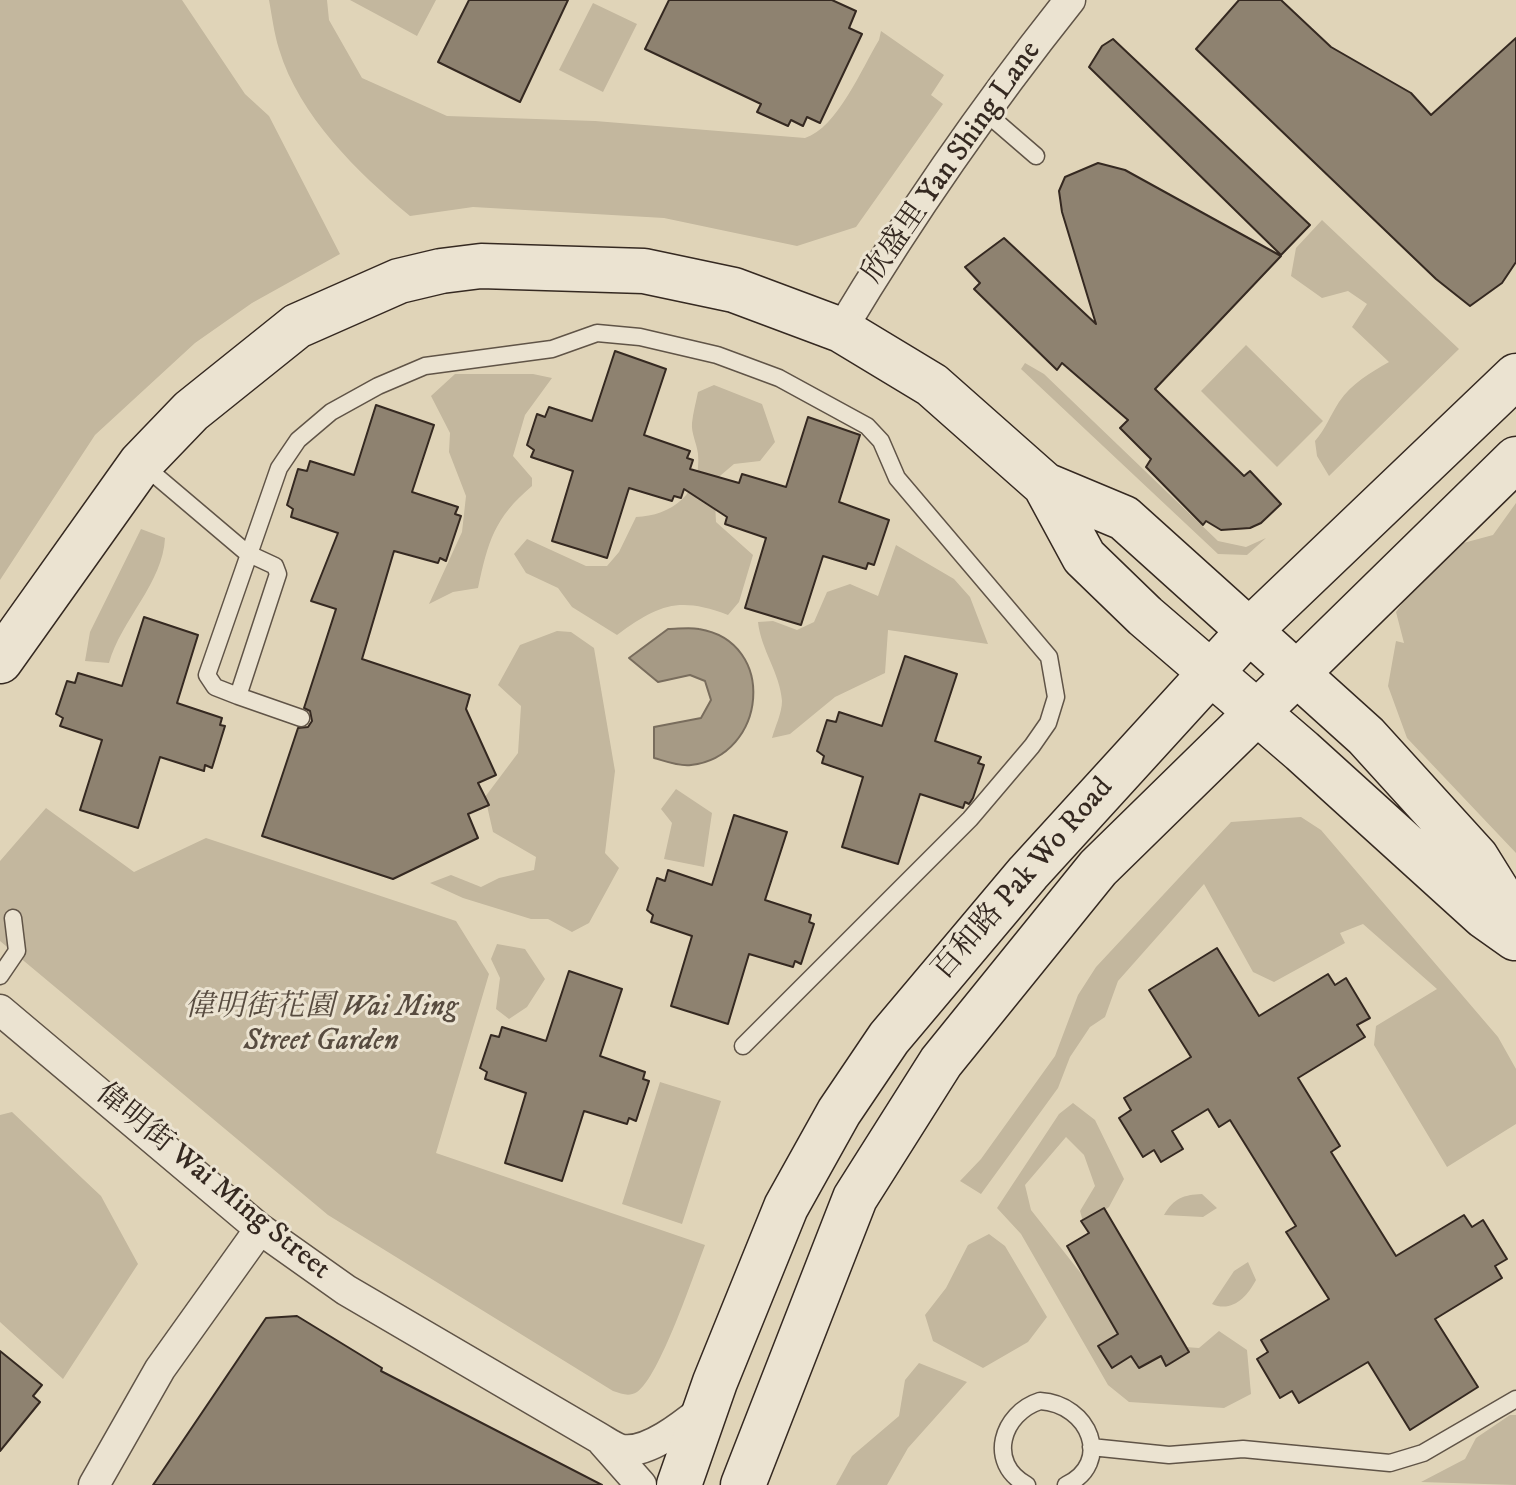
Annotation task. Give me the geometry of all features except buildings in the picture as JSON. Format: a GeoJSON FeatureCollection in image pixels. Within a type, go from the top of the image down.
{"type":"FeatureCollection","features":[{"type":"Feature","properties":{"kind":"main road"},"geometry":{"type":"LineString","coordinates":[[0,661],[141,463],[191,411],[297,326],[399,281],[441,271],[481,266],[644,271],[734,290],[841,330],[932,385],[1045,485],[1124,518],[1248,632],[1298,672],[1436,810],[1476,857],[1516,921]]}},
{"type":"Feature","properties":{"kind":"main road","name":"百和路 Pak Wo Road"},"geometry":{"type":"LineString","coordinates":[[679,1485],[706,1407],[786,1207],[839,1112],[881,1051],[961,950],[1248,632],[1516,376]]}},
{"type":"Feature","properties":{"kind":"main road","name":"百和路 Pak Wo Road"},"geometry":{"type":"LineString","coordinates":[[743,1485],[855,1198],[941,1062],[1098,868],[1516,459]]}},
{"type":"Feature","properties":{"kind":"main road"},"geometry":{"type":"LineString","coordinates":[[1045,485],[1084,557],[1145,616],[1484,916],[1516,938]]}},
{"type":"Feature","properties":{"kind":"street","name":"欣盛里 Yan Shing Lane"},"geometry":{"type":"LineString","coordinates":[[841,330],[884,258],[985,112],[1070,0]]}},
{"type":"Feature","properties":{"kind":"street","name":"偉明街 Wai Ming Street"},"geometry":{"type":"LineString","coordinates":[[0,1010],[260,1229],[346,1290],[620,1450],[633,1449],[681,1426],[706,1407]]}},
{"type":"Feature","properties":{"kind":"street"},"geometry":{"type":"LineString","coordinates":[[94,1485],[160,1369],[260,1229]]}},
{"type":"Feature","properties":{"kind":"street","name":"偉明街 Wai Ming Street"},"geometry":{"type":"LineString","coordinates":[[599,1438],[641,1485]]}},
{"type":"Feature","properties":{"kind":"lane"},"geometry":{"type":"LineString","coordinates":[[985,112],[1036,156]]}},
{"type":"Feature","properties":{"kind":"lane"},"geometry":{"type":"LineString","coordinates":[[301,718],[215,687],[207,675],[279,468],[298,440],[331,412],[378,386],[425,366],[552,349],[597,333],[640,337],[717,355],[779,378],[867,426],[881,441],[897,478],[907,491],[1049,657],[1056,697],[1048,723],[1032,746],[970,819],[743,1046]]}},
{"type":"Feature","properties":{"kind":"lane"},"geometry":{"type":"LineString","coordinates":[[141,463],[247,553],[275,566],[278,574],[238,696]]}},
{"type":"Feature","properties":{"kind":"lane"},"geometry":{"type":"LineString","coordinates":[[0,976],[17,951],[13,918]]}},
{"type":"Feature","properties":{"kind":"lane"},"geometry":{"type":"LineString","coordinates":[[1091,1447],[1169,1455],[1243,1449],[1390,1463],[1423,1453],[1516,1399]]}},
{"type":"Feature","properties":{"kind":"lane"},"geometry":{"type":"LineString","coordinates":[[1027,1485],[1010,1471],[1002,1444],[1005,1429],[1026,1406],[1040,1401],[1070,1407],[1089,1432],[1091,1447],[1082,1473],[1066,1485]]}},
{"type":"Feature","properties":{"kind":"green space"},"geometry":{"type":"Polygon","coordinates":[[[0,0],[182,0],[245,94],[269,116],[340,254],[252,303],[195,343],[95,435],[0,580],[0,0]]]}},
{"type":"Feature","properties":{"kind":"green space"},"geometry":{"type":"Polygon","coordinates":[[[269,0],[327,0],[329,20],[362,78],[447,116],[595,121],[805,138],[817,132],[838,110],[857,81],[881,31],[944,75],[931,95],[943,104],[856,227],[797,246],[664,218],[473,207],[410,216],[351,162],[316,120],[288,74],[274,31],[269,0]]]}},
{"type":"Feature","properties":{"kind":"green space"},"geometry":{"type":"Polygon","coordinates":[[[350,0],[436,0],[417,36],[350,0]]]}},
{"type":"Feature","properties":{"kind":"green space"},"geometry":{"type":"Polygon","coordinates":[[[593,3],[637,24],[603,92],[559,70],[593,3]]]}},
{"type":"Feature","properties":{"kind":"green space"},"geometry":{"type":"Polygon","coordinates":[[[1322,220],[1459,349],[1329,476],[1317,456],[1315,441],[1350,389],[1389,362],[1352,327],[1367,304],[1348,291],[1322,298],[1291,276],[1296,248],[1322,220]]]}},
{"type":"Feature","properties":{"kind":"green space"},"geometry":{"type":"Polygon","coordinates":[[[1246,345],[1323,421],[1277,467],[1201,391],[1246,345]]]}},
{"type":"Feature","properties":{"kind":"green space"},"geometry":{"type":"Polygon","coordinates":[[[1025,363],[1044,374],[1218,541],[1246,547],[1266,538],[1247,555],[1218,554],[1021,369],[1025,363]]]}},
{"type":"Feature","properties":{"kind":"green space"},"geometry":{"type":"Polygon","coordinates":[[[455,374],[533,374],[552,378],[525,415],[513,456],[532,478],[532,486],[509,509],[494,532],[478,588],[453,592],[429,604],[462,532],[466,496],[449,452],[450,433],[431,396],[455,374]]]}},
{"type":"Feature","properties":{"kind":"green space"},"geometry":{"type":"Polygon","coordinates":[[[714,385],[762,404],[775,442],[760,461],[734,464],[714,481],[716,522],[753,555],[739,602],[728,615],[682,605],[657,610],[617,635],[572,607],[558,588],[526,573],[514,554],[527,539],[586,566],[607,566],[619,552],[636,517],[649,516],[672,507],[689,491],[698,468],[692,427],[698,392],[714,385]]]}},
{"type":"Feature","properties":{"kind":"green space"},"geometry":{"type":"Polygon","coordinates":[[[1516,503],[1516,853],[1407,738],[1388,686],[1396,641],[1404,643],[1396,612],[1441,549],[1493,535],[1516,503]]]}},
{"type":"Feature","properties":{"kind":"green space"},"geometry":{"type":"Polygon","coordinates":[[[141,529],[165,538],[157,570],[109,663],[85,661],[90,632],[141,529]]]}},
{"type":"Feature","properties":{"kind":"green space"},"geometry":{"type":"Polygon","coordinates":[[[896,545],[954,579],[970,597],[988,644],[888,630],[885,673],[835,697],[790,734],[772,738],[780,715],[781,691],[758,622],[773,621],[797,630],[814,622],[827,592],[850,584],[878,596],[896,545]]]}},
{"type":"Feature","properties":{"kind":"green space"},"geometry":{"type":"Polygon","coordinates":[[[557,631],[571,632],[594,648],[615,771],[605,853],[619,868],[589,923],[572,932],[548,919],[531,919],[463,898],[430,883],[451,875],[481,887],[499,878],[534,870],[536,857],[493,832],[485,797],[518,753],[521,706],[498,685],[520,645],[557,631]]]}},
{"type":"Feature","properties":{"kind":"green space"},"geometry":{"type":"Polygon","coordinates":[[[676,789],[712,813],[704,867],[664,859],[672,823],[661,809],[676,789]]]}},
{"type":"Feature","properties":{"kind":"green space","name":"偉明街花園 Wai Ming Street Garden"},"geometry":{"type":"Polygon","coordinates":[[[46,808],[134,872],[206,838],[456,921],[489,974],[436,1153],[705,1245],[665,1347],[646,1383],[637,1392],[628,1395],[613,1391],[328,1215],[0,941],[0,861],[46,808]]]}},
{"type":"Feature","properties":{"kind":"green space"},"geometry":{"type":"Polygon","coordinates":[[[1301,817],[1321,830],[1498,1037],[1516,1069],[1516,1124],[1447,1167],[1374,1045],[1376,1026],[1437,989],[1363,924],[1340,933],[1345,943],[1274,982],[1253,972],[1204,884],[1118,981],[1105,1017],[1090,1027],[1070,1057],[1058,1088],[981,1194],[960,1181],[981,1159],[1055,1056],[1078,995],[1096,967],[1231,822],[1301,817]]]}},
{"type":"Feature","properties":{"kind":"green space"},"geometry":{"type":"Polygon","coordinates":[[[497,944],[525,949],[545,979],[527,1007],[509,1019],[496,1009],[500,978],[491,959],[497,944]]]}},
{"type":"Feature","properties":{"kind":"green space"},"geometry":{"type":"Polygon","coordinates":[[[660,1082],[721,1101],[682,1224],[622,1204],[660,1082]]]}},
{"type":"Feature","properties":{"kind":"green space"},"geometry":{"type":"Polygon","coordinates":[[[1073,1103],[1095,1120],[1124,1179],[1109,1207],[1084,1225],[1080,1211],[1095,1186],[1084,1155],[1066,1137],[1025,1185],[1031,1210],[1087,1281],[1129,1343],[1199,1348],[1219,1331],[1247,1350],[1251,1394],[1224,1408],[1129,1402],[1108,1385],[1021,1234],[997,1208],[1059,1114],[1073,1103]]]}},
{"type":"Feature","properties":{"kind":"green space"},"geometry":{"type":"Polygon","coordinates":[[[12,1112],[101,1196],[138,1264],[63,1379],[0,1322],[0,1115],[12,1112]]]}},
{"type":"Feature","properties":{"kind":"green space"},"geometry":{"type":"Polygon","coordinates":[[[1202,1194],[1217,1208],[1203,1217],[1164,1215],[1180,1198],[1202,1194]]]}},
{"type":"Feature","properties":{"kind":"green space"},"geometry":{"type":"Polygon","coordinates":[[[989,1234],[1005,1246],[1047,1317],[1028,1342],[983,1368],[933,1341],[925,1315],[946,1288],[968,1245],[989,1234]]]}},
{"type":"Feature","properties":{"kind":"green space"},"geometry":{"type":"Polygon","coordinates":[[[1248,1262],[1256,1280],[1248,1292],[1232,1305],[1212,1304],[1234,1271],[1248,1262]]]}},
{"type":"Feature","properties":{"kind":"green space"},"geometry":{"type":"Polygon","coordinates":[[[919,1363],[967,1382],[908,1448],[887,1485],[836,1485],[852,1456],[899,1416],[905,1380],[919,1363]]]}},
{"type":"Feature","properties":{"kind":"green space"},"geometry":{"type":"Polygon","coordinates":[[[1510,1415],[1516,1415],[1516,1485],[1421,1482],[1465,1459],[1476,1438],[1510,1415]]]}},
{"type":"Feature","properties":{"kind":"shaded area"},"geometry":{"type":"Polygon","coordinates":[[[668,629],[699,629],[724,638],[742,654],[751,675],[753,698],[748,721],[735,742],[716,757],[691,765],[654,758],[654,727],[701,718],[711,700],[705,681],[690,675],[658,682],[629,658],[668,629]]]}}]}
